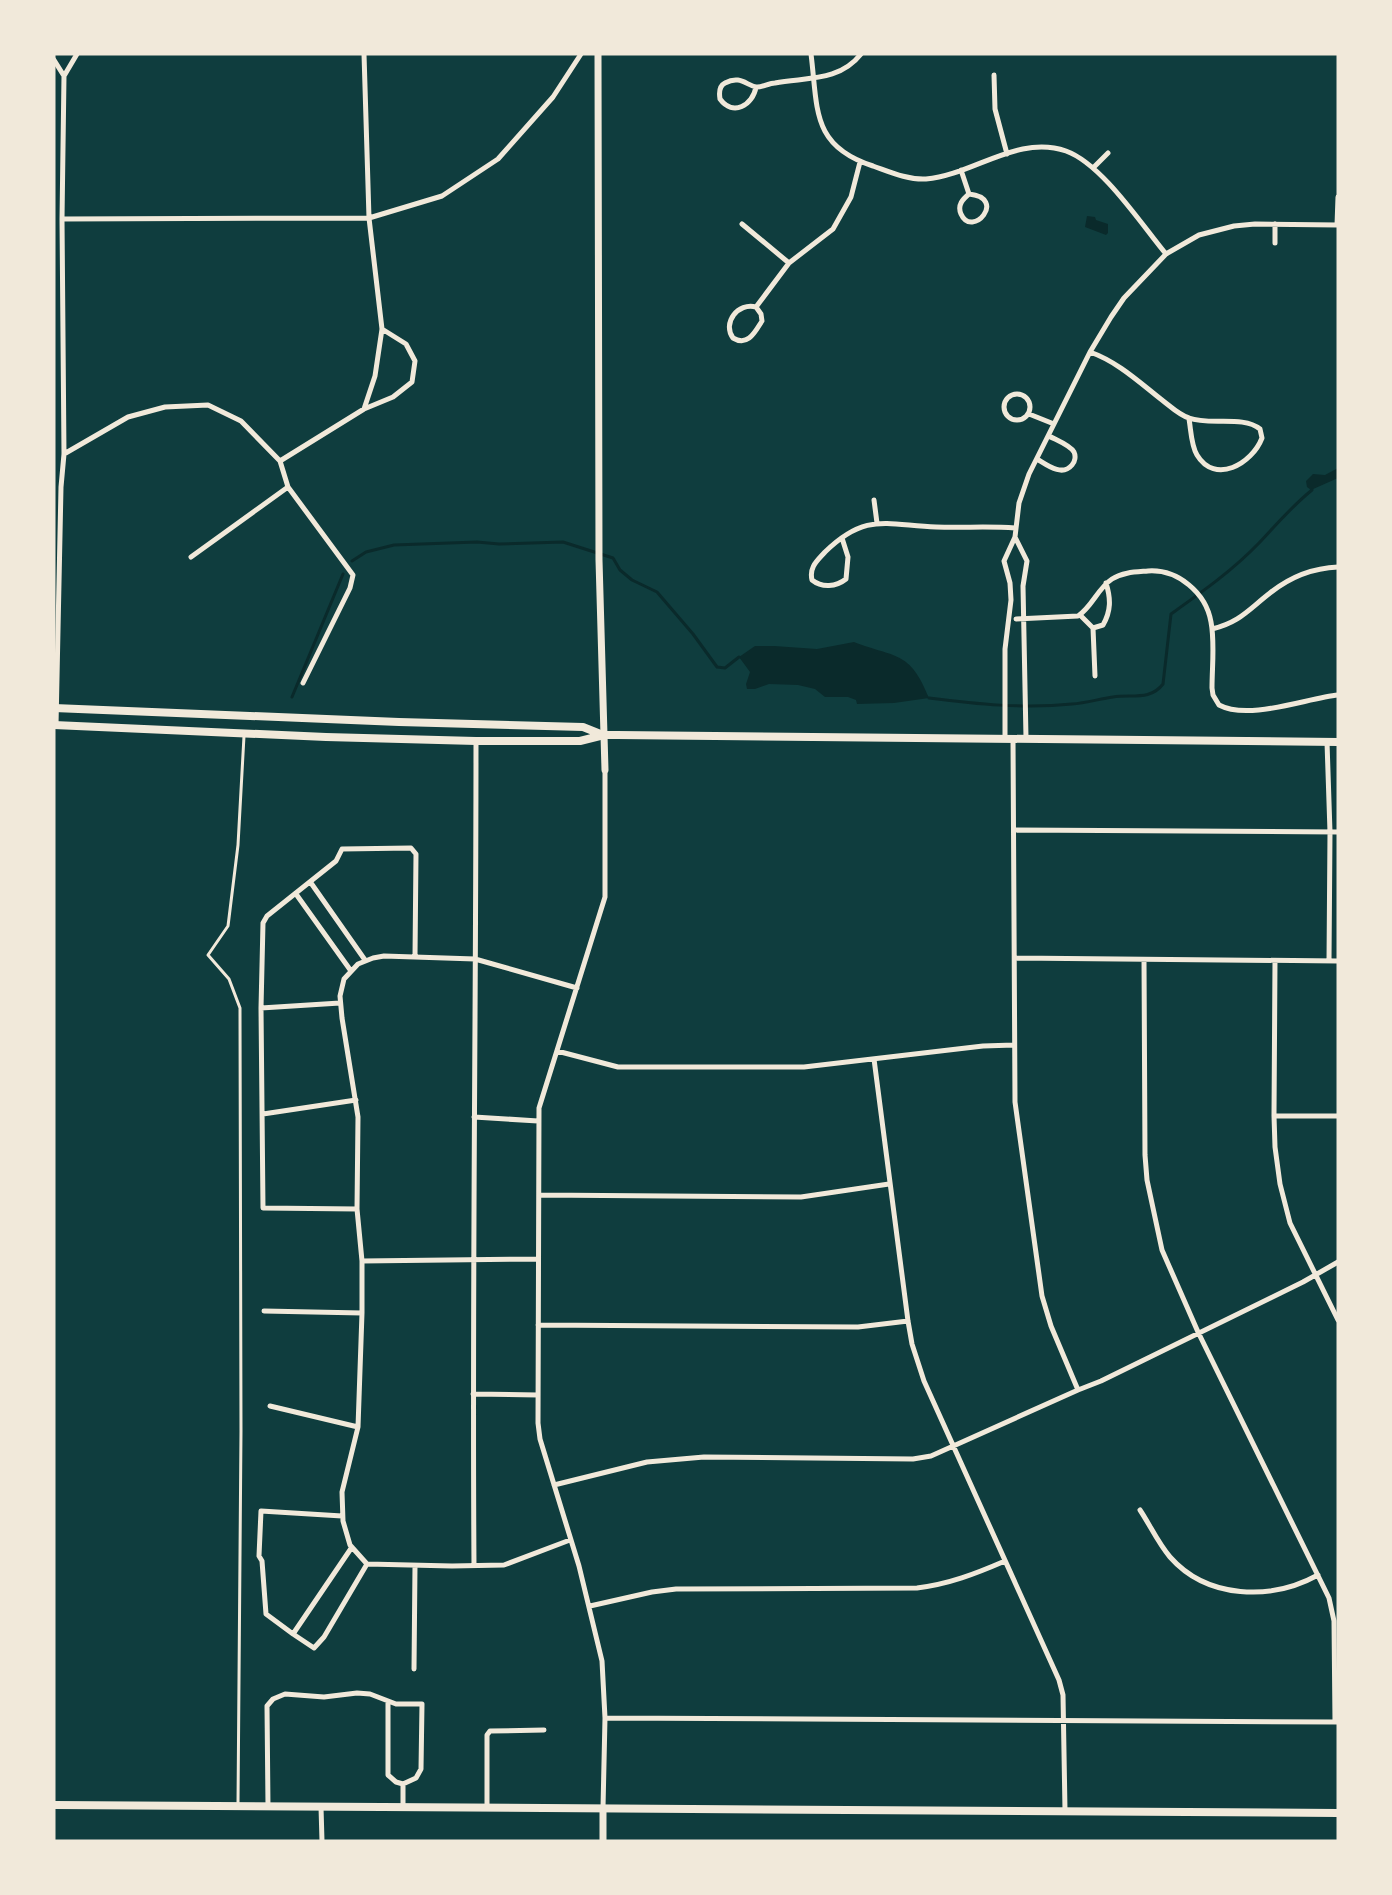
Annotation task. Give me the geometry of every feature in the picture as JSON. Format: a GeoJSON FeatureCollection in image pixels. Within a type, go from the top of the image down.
{"type":"FeatureCollection","features":[{"type":"Feature","properties":{"kind":"main road"},"geometry":{"type":"LineString","coordinates":[[55,708],[584,727],[603,735]]}},
{"type":"Feature","properties":{"kind":"main road"},"geometry":{"type":"LineString","coordinates":[[55,725],[476,741],[580,741],[603,735],[1338,742]]}},
{"type":"Feature","properties":{"kind":"main road"},"geometry":{"type":"LineString","coordinates":[[54,1804],[1338,1813]]}},
{"type":"Feature","properties":{"kind":"street"},"geometry":{"type":"LineString","coordinates":[[55,725],[61,487],[64,454],[62,219],[64,76],[77,54]]}},
{"type":"Feature","properties":{"kind":"street"},"geometry":{"type":"LineString","coordinates":[[364,54],[369,218],[382,329],[375,375],[364,409]]}},
{"type":"Feature","properties":{"kind":"street"},"geometry":{"type":"LineString","coordinates":[[62,219],[369,218],[442,196],[498,159],[553,97],[581,54]]}},
{"type":"Feature","properties":{"kind":"street"},"geometry":{"type":"LineString","coordinates":[[598,54],[599,560],[605,897],[542,1094],[538,1121],[537,1258],[540,1439],[590,1606],[602,1661],[605,1718],[603,1841]]}},
{"type":"Feature","properties":{"kind":"street"},"geometry":{"type":"LineString","coordinates":[[811,54],[820,121],[826,134],[841,152],[860,162],[914,178],[938,177],[1029,147],[1054,148],[1079,157],[1094,167],[1166,254]]}},
{"type":"Feature","properties":{"kind":"street"},"geometry":{"type":"LineString","coordinates":[[756,87],[754,97],[746,105],[733,108],[720,99],[720,88],[729,82],[742,81],[756,87],[833,75],[853,64],[861,54]]}},
{"type":"Feature","properties":{"kind":"street"},"geometry":{"type":"LineString","coordinates":[[54,60],[64,76]]}},
{"type":"Feature","properties":{"kind":"street"},"geometry":{"type":"LineString","coordinates":[[994,75],[995,109],[1007,154]]}},
{"type":"Feature","properties":{"kind":"street"},"geometry":{"type":"LineString","coordinates":[[1094,167],[1108,153]]}},
{"type":"Feature","properties":{"kind":"street"},"geometry":{"type":"LineString","coordinates":[[756,307],[789,263],[833,229],[851,197],[860,162]]}},
{"type":"Feature","properties":{"kind":"street"},"geometry":{"type":"LineString","coordinates":[[961,170],[969,194]]}},
{"type":"Feature","properties":{"kind":"street"},"geometry":{"type":"LineString","coordinates":[[969,194],[981,197],[986,203],[987,210],[979,220],[971,222],[964,218],[959,206],[969,194]]}},
{"type":"Feature","properties":{"kind":"street"},"geometry":{"type":"LineString","coordinates":[[1078,1390],[1051,1326],[1039,1281],[1017,1115],[1014,1045],[1014,830],[1009,738],[1005,711],[1005,649],[1011,600],[1010,583],[1004,561],[1015,537],[1023,489],[1090,352],[1124,298],[1166,254],[1199,235],[1234,225],[1337,225],[1338,197]]}},
{"type":"Feature","properties":{"kind":"street"},"geometry":{"type":"LineString","coordinates":[[742,224],[789,263]]}},
{"type":"Feature","properties":{"kind":"street"},"geometry":{"type":"LineString","coordinates":[[1275,224],[1275,243]]}},
{"type":"Feature","properties":{"kind":"street"},"geometry":{"type":"LineString","coordinates":[[749,305],[756,307],[761,314],[762,321],[751,338],[742,341],[732,338],[729,331],[730,322],[740,308],[749,305]]}},
{"type":"Feature","properties":{"kind":"street"},"geometry":{"type":"LineString","coordinates":[[280,461],[364,409],[393,397],[412,382],[415,361],[406,344],[382,329]]}},
{"type":"Feature","properties":{"kind":"street"},"geometry":{"type":"LineString","coordinates":[[1090,352],[1119,366],[1189,419],[1249,424],[1260,429],[1262,438],[1258,447],[1239,465],[1232,469],[1219,471],[1204,463],[1197,456],[1193,448],[1189,419]]}},
{"type":"Feature","properties":{"kind":"street"},"geometry":{"type":"LineString","coordinates":[[1013,394],[1024,396],[1030,402],[1029,414],[1019,420],[1012,419],[1005,411],[1006,400],[1013,394]]}},
{"type":"Feature","properties":{"kind":"street"},"geometry":{"type":"LineString","coordinates":[[64,454],[128,417],[165,407],[208,405],[241,421],[280,461],[288,487],[353,575],[350,588],[303,683]]}},
{"type":"Feature","properties":{"kind":"street"},"geometry":{"type":"LineString","coordinates":[[1029,414],[1054,424]]}},
{"type":"Feature","properties":{"kind":"street"},"geometry":{"type":"LineString","coordinates":[[1037,459],[1059,470],[1070,468],[1073,465],[1075,456],[1071,448],[1049,436]]}},
{"type":"Feature","properties":{"kind":"street"},"geometry":{"type":"LineString","coordinates":[[54,480],[61,487]]}},
{"type":"Feature","properties":{"kind":"street"},"geometry":{"type":"LineString","coordinates":[[191,557],[288,487]]}},
{"type":"Feature","properties":{"kind":"street"},"geometry":{"type":"LineString","coordinates":[[874,500],[877,523]]}},
{"type":"Feature","properties":{"kind":"street"},"geometry":{"type":"LineString","coordinates":[[842,538],[848,557],[846,579],[835,586],[818,584],[812,580],[811,569],[814,564],[842,538],[877,523],[898,522],[936,527],[1015,528]]}},
{"type":"Feature","properties":{"kind":"street"},"geometry":{"type":"LineString","coordinates":[[1015,537],[1027,561],[1023,579],[1026,738]]}},
{"type":"Feature","properties":{"kind":"street"},"geometry":{"type":"LineString","coordinates":[[1212,629],[1237,621],[1271,592],[1311,570],[1338,567]]}},
{"type":"Feature","properties":{"kind":"street"},"geometry":{"type":"LineString","coordinates":[[1016,619],[1080,615],[1106,583],[1119,575],[1155,571],[1178,576],[1193,590],[1209,614],[1212,629],[1215,701],[1224,707],[1238,710],[1286,707],[1338,695]]}},
{"type":"Feature","properties":{"kind":"street"},"geometry":{"type":"LineString","coordinates":[[1093,628],[1103,625],[1107,617],[1111,602],[1106,583]]}},
{"type":"Feature","properties":{"kind":"street"},"geometry":{"type":"LineString","coordinates":[[1080,615],[1093,628],[1095,676]]}},
{"type":"Feature","properties":{"kind":"street"},"geometry":{"type":"LineString","coordinates":[[474,1566],[472,1259],[476,741]]}},
{"type":"Feature","properties":{"kind":"street"},"geometry":{"type":"LineString","coordinates":[[1328,742],[1329,961]]}},
{"type":"Feature","properties":{"kind":"street"},"geometry":{"type":"LineString","coordinates":[[1014,830],[1338,832]]}},
{"type":"Feature","properties":{"kind":"street"},"geometry":{"type":"LineString","coordinates":[[357,1209],[263,1208],[261,1008],[263,924],[267,916],[336,861],[342,849],[411,848],[416,854],[415,956]]}},
{"type":"Feature","properties":{"kind":"street"},"geometry":{"type":"LineString","coordinates":[[311,883],[365,960]]}},
{"type":"Feature","properties":{"kind":"street"},"geometry":{"type":"LineString","coordinates":[[296,894],[351,971]]}},
{"type":"Feature","properties":{"kind":"street"},"geometry":{"type":"LineString","coordinates":[[570,1540],[504,1564],[474,1566],[367,1564],[352,1547],[342,1516],[342,1492],[358,1427],[362,1261],[357,1209],[358,1117],[340,1004],[344,979],[351,971],[365,960],[384,956],[475,959],[577,988]]}},
{"type":"Feature","properties":{"kind":"street"},"geometry":{"type":"LineString","coordinates":[[1015,958],[1338,961]]}},
{"type":"Feature","properties":{"kind":"street"},"geometry":{"type":"LineString","coordinates":[[605,1718],[1336,1722],[1334,1621],[1329,1598],[1198,1332],[1162,1250],[1148,1180],[1143,1133],[1143,960]]}},
{"type":"Feature","properties":{"kind":"street"},"geometry":{"type":"LineString","coordinates":[[1275,961],[1274,1116],[1280,1184],[1290,1223],[1338,1320]]}},
{"type":"Feature","properties":{"kind":"street"},"geometry":{"type":"LineString","coordinates":[[261,1008],[340,1004]]}},
{"type":"Feature","properties":{"kind":"street"},"geometry":{"type":"LineString","coordinates":[[557,1051],[601,1063],[627,1067],[804,1067],[983,1046],[1014,1045]]}},
{"type":"Feature","properties":{"kind":"street"},"geometry":{"type":"LineString","coordinates":[[874,1059],[908,1321],[917,1362],[1059,1680],[1063,1695],[1065,1810]]}},
{"type":"Feature","properties":{"kind":"street"},"geometry":{"type":"LineString","coordinates":[[263,1114],[356,1100]]}},
{"type":"Feature","properties":{"kind":"street"},"geometry":{"type":"LineString","coordinates":[[1274,1116],[1338,1116]]}},
{"type":"Feature","properties":{"kind":"street"},"geometry":{"type":"LineString","coordinates":[[474,1118],[538,1121]]}},
{"type":"Feature","properties":{"kind":"street"},"geometry":{"type":"LineString","coordinates":[[539,1195],[801,1197],[889,1184]]}},
{"type":"Feature","properties":{"kind":"street"},"geometry":{"type":"LineString","coordinates":[[362,1261],[537,1258]]}},
{"type":"Feature","properties":{"kind":"street"},"geometry":{"type":"LineString","coordinates":[[554,1485],[624,1467],[672,1459],[931,1456],[1101,1381],[1338,1262]]}},
{"type":"Feature","properties":{"kind":"street"},"geometry":{"type":"LineString","coordinates":[[264,1311],[362,1313]]}},
{"type":"Feature","properties":{"kind":"street"},"geometry":{"type":"LineString","coordinates":[[538,1325],[847,1327],[908,1321]]}},
{"type":"Feature","properties":{"kind":"street"},"geometry":{"type":"LineString","coordinates":[[473,1394],[538,1395]]}},
{"type":"Feature","properties":{"kind":"street"},"geometry":{"type":"LineString","coordinates":[[270,1406],[358,1427]]}},
{"type":"Feature","properties":{"kind":"street"},"geometry":{"type":"LineString","coordinates":[[1140,1510],[1173,1560],[1190,1574],[1218,1587],[1248,1593],[1265,1592],[1292,1587],[1318,1575]]}},
{"type":"Feature","properties":{"kind":"street"},"geometry":{"type":"LineString","coordinates":[[342,1516],[261,1511],[259,1556],[262,1561],[266,1614],[314,1648],[324,1637],[367,1564]]}},
{"type":"Feature","properties":{"kind":"street"},"geometry":{"type":"LineString","coordinates":[[293,1634],[352,1547]]}},
{"type":"Feature","properties":{"kind":"street"},"geometry":{"type":"LineString","coordinates":[[590,1606],[652,1592],[684,1589],[917,1588],[964,1579],[1005,1561]]}},
{"type":"Feature","properties":{"kind":"street"},"geometry":{"type":"LineString","coordinates":[[414,1669],[415,1566]]}},
{"type":"Feature","properties":{"kind":"street"},"geometry":{"type":"LineString","coordinates":[[268,1806],[267,1706],[273,1699],[285,1695],[324,1697],[362,1692],[388,1702],[422,1704],[421,1769],[416,1778],[402,1784],[388,1775],[388,1702]]}},
{"type":"Feature","properties":{"kind":"street"},"geometry":{"type":"LineString","coordinates":[[487,1808],[487,1735],[490,1731],[544,1730]]}},
{"type":"Feature","properties":{"kind":"street"},"geometry":{"type":"LineString","coordinates":[[402,1784],[403,1807]]}},
{"type":"Feature","properties":{"kind":"street"},"geometry":{"type":"LineString","coordinates":[[321,1807],[322,1841]]}},
{"type":"Feature","properties":{"kind":"lane"},"geometry":{"type":"LineString","coordinates":[[238,1806],[241,1431],[240,1008],[229,979],[208,955],[228,926],[238,845],[244,733]]}},
{"type":"Feature","properties":{"kind":"water"},"geometry":{"type":"Polygon","coordinates":[[[1087,216],[1095,217],[1096,220],[1108,224],[1108,233],[1106,235],[1085,227],[1087,216]]]}},
{"type":"Feature","properties":{"kind":"water"},"geometry":{"type":"Polygon","coordinates":[[[1338,468],[1338,478],[1311,490],[1307,487],[1306,481],[1313,474],[1325,475],[1338,468]]]}},
{"type":"Feature","properties":{"kind":"water"},"geometry":{"type":"Polygon","coordinates":[[[854,642],[891,654],[908,663],[922,682],[929,698],[894,703],[857,704],[856,700],[848,697],[825,697],[815,689],[798,685],[769,684],[747,689],[746,684],[750,672],[739,657],[755,646],[817,649],[854,642]]]}},
{"type":"Feature","properties":{"kind":"waterway"},"geometry":{"type":"LineString","coordinates":[[929,698],[982,704],[1036,706],[1152,693],[1163,684],[1171,614],[1238,563],[1312,490]]}},
{"type":"Feature","properties":{"kind":"waterway"},"geometry":{"type":"LineString","coordinates":[[352,561],[366,552],[394,545],[563,542],[613,558],[620,570],[632,580],[657,592],[693,634],[717,667],[725,668],[739,657]]}},
{"type":"Feature","properties":{"kind":"waterway"},"geometry":{"type":"LineString","coordinates":[[292,697],[343,574]]}}]}
